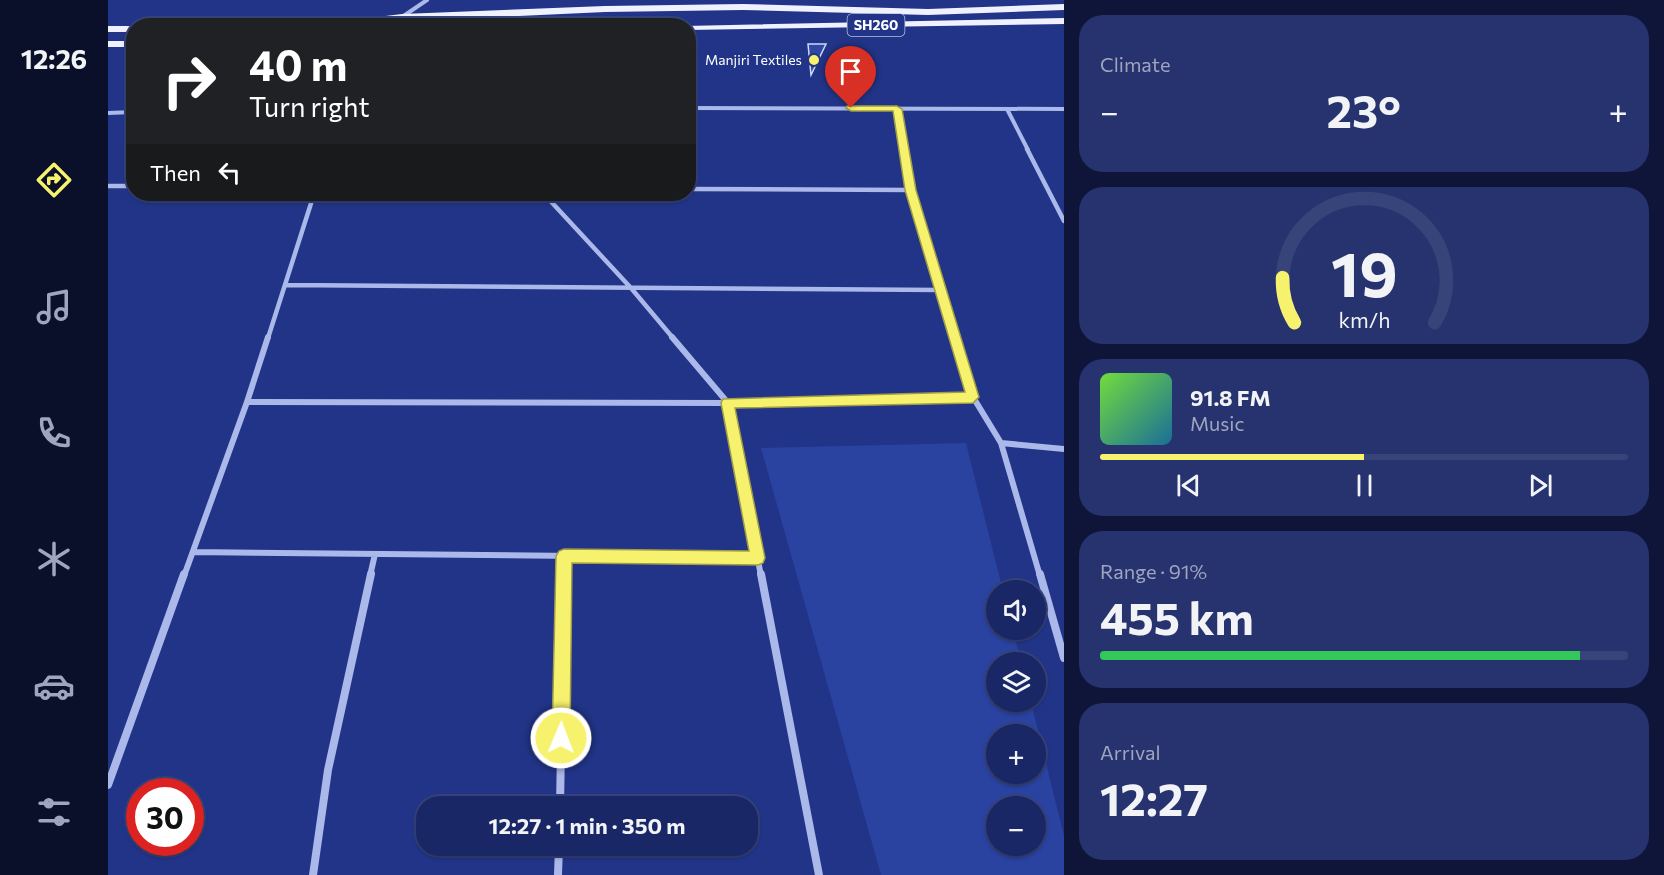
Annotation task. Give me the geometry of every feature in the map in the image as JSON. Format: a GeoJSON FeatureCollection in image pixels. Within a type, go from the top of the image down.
{"type":"FeatureCollection","features":[{"type":"Feature","properties":{"kind":"main road","name":"SH260"},"geometry":{"type":"LineString","coordinates":[[392,18],[741,4],[928,12],[1064,7]]}},
{"type":"Feature","properties":{"kind":"main road","name":"SH260"},"geometry":{"type":"LineString","coordinates":[[696,27],[1064,21]]}},
{"type":"Feature","properties":{"kind":"main road"},"geometry":{"type":"LineString","coordinates":[[108,29],[126,29]]}},
{"type":"Feature","properties":{"kind":"main road"},"geometry":{"type":"LineString","coordinates":[[108,44],[126,44]]}},
{"type":"Feature","properties":{"kind":"street"},"geometry":{"type":"LineString","coordinates":[[402,17],[427,0]]}},
{"type":"Feature","properties":{"kind":"street"},"geometry":{"type":"LineString","coordinates":[[696,108],[1064,109]]}},
{"type":"Feature","properties":{"kind":"street"},"geometry":{"type":"LineString","coordinates":[[897,109],[910,190],[973,397],[1001,443],[1064,658]]}},
{"type":"Feature","properties":{"kind":"street"},"geometry":{"type":"LineString","coordinates":[[1007,109],[1064,221]]}},
{"type":"Feature","properties":{"kind":"street"},"geometry":{"type":"LineString","coordinates":[[108,113],[126,112]]}},
{"type":"Feature","properties":{"kind":"street"},"geometry":{"type":"LineString","coordinates":[[108,186],[126,186]]}},
{"type":"Feature","properties":{"kind":"street"},"geometry":{"type":"LineString","coordinates":[[696,189],[910,190]]}},
{"type":"Feature","properties":{"kind":"street"},"geometry":{"type":"LineString","coordinates":[[108,785],[247,402],[312,201]]}},
{"type":"Feature","properties":{"kind":"street"},"geometry":{"type":"LineString","coordinates":[[551,201],[632,288],[728,403],[819,875]]}},
{"type":"Feature","properties":{"kind":"street"},"geometry":{"type":"LineString","coordinates":[[285,285],[941,290]]}},
{"type":"Feature","properties":{"kind":"street"},"geometry":{"type":"LineString","coordinates":[[247,402],[728,403],[973,397]]}},
{"type":"Feature","properties":{"kind":"street"},"geometry":{"type":"LineString","coordinates":[[1001,443],[1064,449]]}},
{"type":"Feature","properties":{"kind":"street"},"geometry":{"type":"LineString","coordinates":[[193,552],[758,558]]}},
{"type":"Feature","properties":{"kind":"street"},"geometry":{"type":"LineString","coordinates":[[313,875],[328,770],[375,554]]}},
{"type":"Feature","properties":{"kind":"street"},"geometry":{"type":"LineString","coordinates":[[560,796],[564,556]]}},
{"type":"Feature","properties":{"kind":"street"},"geometry":{"type":"LineString","coordinates":[[558,875],[559,856]]}},
{"type":"Feature","properties":{"kind":"shaded area"},"geometry":{"type":"Polygon","coordinates":[[[966,443],[1000,580],[986,580],[986,640],[1015,640],[1018,652],[986,652],[986,712],[1033,712],[1036,724],[986,724],[986,784],[1046,784],[1046,763],[1064,836],[1064,875],[881,875],[761,448],[966,443]]]}},
{"type":"Feature","properties":{"kind":"building","name":"Manjiri Textiles"},"geometry":{"type":"Polygon","coordinates":[[[808,44],[826,44],[811,75],[808,44]]]}},
{"type":"Feature","properties":{"kind":"place","name":"Manjiri Textiles"},"geometry":{"type":"Point","coordinates":[814,60]}},
{"type":"Feature","properties":{"kind":"route"},"geometry":{"type":"LineString","coordinates":[[561,738],[564,556],[758,558],[728,403],[973,397],[910,190],[897,109],[851,108]]}}]}
